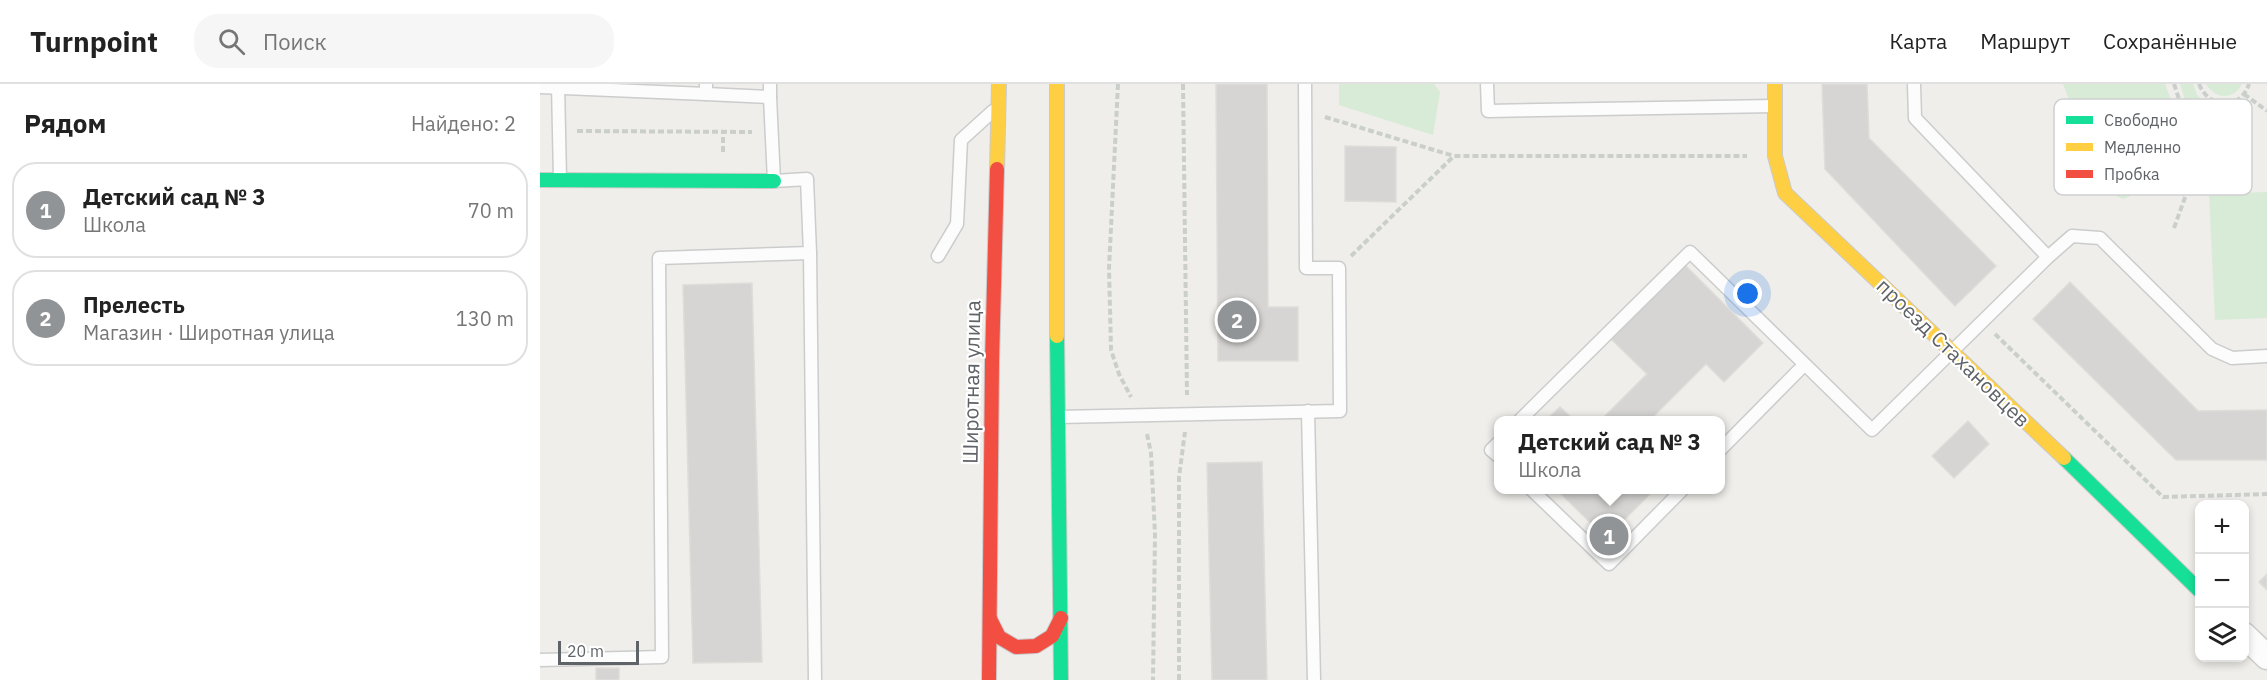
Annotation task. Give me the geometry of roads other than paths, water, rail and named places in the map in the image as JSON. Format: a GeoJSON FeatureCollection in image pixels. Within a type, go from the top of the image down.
{"type":"FeatureCollection","features":[{"type":"Feature","properties":{"kind":"main road","name":"Широтная улица"},"geometry":{"type":"LineString","coordinates":[[989,680],[992,362],[999,84]]}},
{"type":"Feature","properties":{"kind":"main road"},"geometry":{"type":"LineString","coordinates":[[1058,84],[1057,417],[1061,680]]}},
{"type":"Feature","properties":{"kind":"main road","name":"проезд Стахановцев"},"geometry":{"type":"LineString","coordinates":[[1775,84],[1775,156],[1785,193],[1953,351],[2195,587]]}},
{"type":"Feature","properties":{"kind":"main road"},"geometry":{"type":"LineString","coordinates":[[540,180],[774,181]]}},
{"type":"Feature","properties":{"kind":"main road"},"geometry":{"type":"LineString","coordinates":[[990,619],[999,637],[1016,647],[1036,646],[1053,636],[1061,618]]}},
{"type":"Feature","properties":{"kind":"street"},"geometry":{"type":"LineString","coordinates":[[2249,640],[2267,657]]}},
{"type":"Feature","properties":{"kind":"lane"},"geometry":{"type":"LineString","coordinates":[[1057,417],[1340,411],[1339,268],[1306,268],[1305,84]]}},
{"type":"Feature","properties":{"kind":"lane"},"geometry":{"type":"LineString","coordinates":[[1487,84],[1488,111],[1775,106]]}},
{"type":"Feature","properties":{"kind":"lane"},"geometry":{"type":"LineString","coordinates":[[1914,84],[1915,118],[2048,257]]}},
{"type":"Feature","properties":{"kind":"lane"},"geometry":{"type":"LineString","coordinates":[[558,86],[560,180]]}},
{"type":"Feature","properties":{"kind":"lane"},"geometry":{"type":"LineString","coordinates":[[540,87],[770,90],[774,181],[807,179],[810,253],[815,680]]}},
{"type":"Feature","properties":{"kind":"lane"},"geometry":{"type":"LineString","coordinates":[[938,256],[957,224],[961,140],[999,107]]}},
{"type":"Feature","properties":{"kind":"lane"},"geometry":{"type":"LineString","coordinates":[[1524,416],[1690,252],[1872,430],[2048,257],[2073,236],[2100,238],[2212,349],[2232,358],[2267,356]]}},
{"type":"Feature","properties":{"kind":"lane"},"geometry":{"type":"LineString","coordinates":[[540,660],[662,657],[659,258],[810,253]]}},
{"type":"Feature","properties":{"kind":"lane"},"geometry":{"type":"LineString","coordinates":[[1725,445],[1804,364]]}},
{"type":"Feature","properties":{"kind":"lane"},"geometry":{"type":"LineString","coordinates":[[1308,411],[1314,680]]}},
{"type":"Feature","properties":{"kind":"lane"},"geometry":{"type":"LineString","coordinates":[[1537,494],[1609,564],[1677,494]]}},
{"type":"Feature","properties":{"kind":"place","name":"Прелесть"},"geometry":{"type":"Point","coordinates":[1237,320]}},
{"type":"Feature","properties":{"kind":"place","name":"Детский сад № 3"},"geometry":{"type":"Point","coordinates":[1609,536]}}]}
